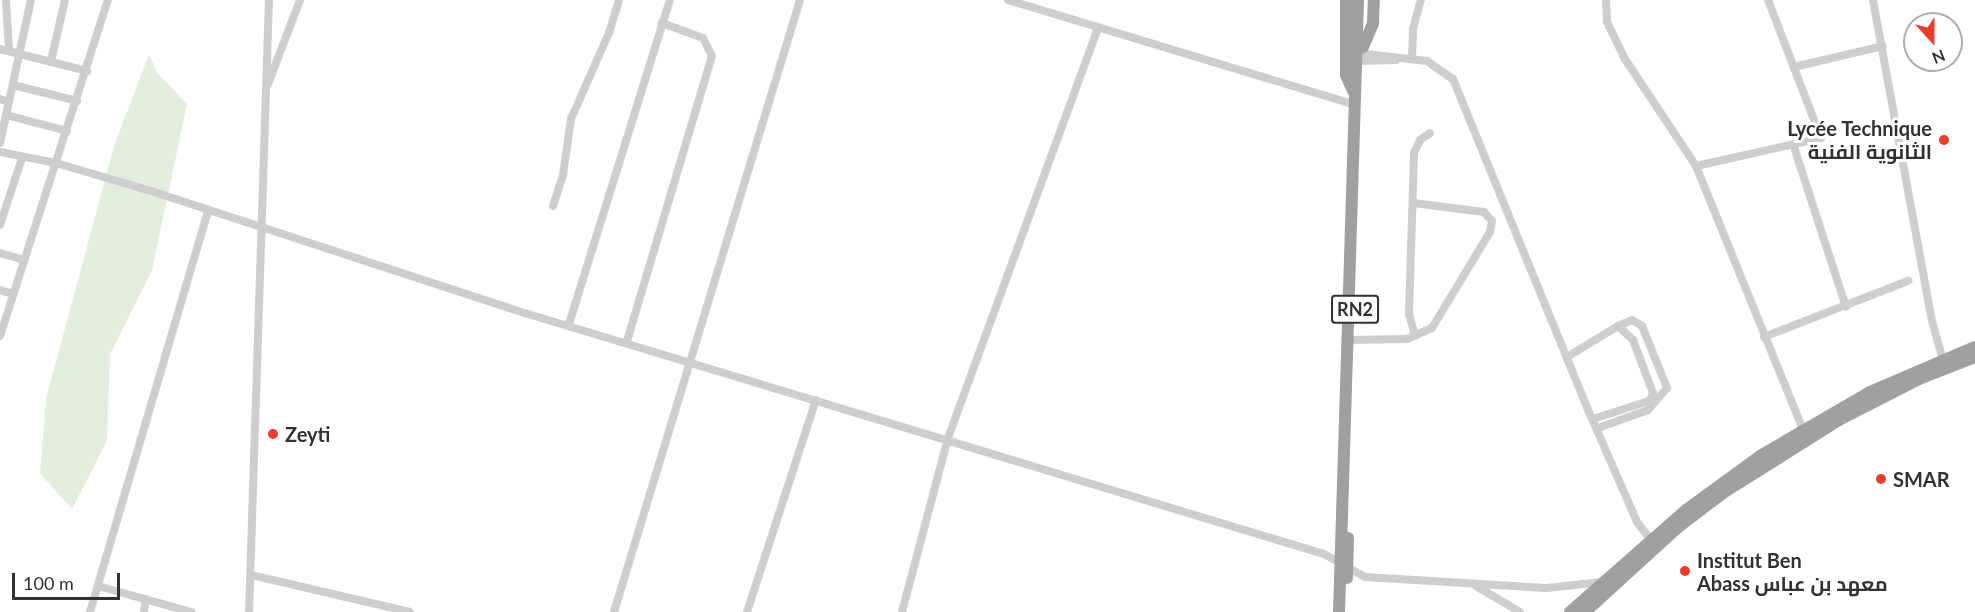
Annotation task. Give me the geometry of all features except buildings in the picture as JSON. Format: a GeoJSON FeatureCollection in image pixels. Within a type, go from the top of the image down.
{"type":"FeatureCollection","features":[{"type":"Feature","properties":{"kind":"highway"},"geometry":{"type":"LineString","coordinates":[[1346,0],[1346,75],[1355,101]]}},
{"type":"Feature","properties":{"kind":"highway","name":"RN2"},"geometry":{"type":"LineString","coordinates":[[1339,612],[1343,566],[1360,55],[1358,0]]}},
{"type":"Feature","properties":{"kind":"highway","name":"RN2"},"geometry":{"type":"LineString","coordinates":[[1351,341],[1355,101],[1365,0]]}},
{"type":"Feature","properties":{"kind":"highway"},"geometry":{"type":"LineString","coordinates":[[1360,55],[1373,23],[1374,0]]}},
{"type":"Feature","properties":{"kind":"highway"},"geometry":{"type":"LineString","coordinates":[[1653,543],[1723,493],[1807,438],[1975,347]]}},
{"type":"Feature","properties":{"kind":"highway"},"geometry":{"type":"LineString","coordinates":[[1570,612],[1606,584],[1717,486],[1803,429],[1870,392],[1944,363],[1975,357]]}},
{"type":"Feature","properties":{"kind":"highway","name":"RN2"},"geometry":{"type":"LineString","coordinates":[[1343,566],[1346,612]]}},
{"type":"Feature","properties":{"kind":"highway"},"geometry":{"type":"LineString","coordinates":[[1586,612],[1606,584]]}},
{"type":"Feature","properties":{"kind":"street"},"geometry":{"type":"LineString","coordinates":[[6,0],[9,51]]}},
{"type":"Feature","properties":{"kind":"street"},"geometry":{"type":"LineString","coordinates":[[0,143],[31,0]]}},
{"type":"Feature","properties":{"kind":"street"},"geometry":{"type":"LineString","coordinates":[[51,61],[65,0]]}},
{"type":"Feature","properties":{"kind":"street"},"geometry":{"type":"LineString","coordinates":[[0,336],[108,0]]}},
{"type":"Feature","properties":{"kind":"street"},"geometry":{"type":"LineString","coordinates":[[249,612],[269,0]]}},
{"type":"Feature","properties":{"kind":"street"},"geometry":{"type":"LineString","coordinates":[[266,88],[300,0]]}},
{"type":"Feature","properties":{"kind":"street"},"geometry":{"type":"LineString","coordinates":[[553,206],[563,175],[570,119],[609,33],[619,0]]}},
{"type":"Feature","properties":{"kind":"street"},"geometry":{"type":"LineString","coordinates":[[569,324],[670,0]]}},
{"type":"Feature","properties":{"kind":"street"},"geometry":{"type":"LineString","coordinates":[[614,612],[800,0]]}},
{"type":"Feature","properties":{"kind":"street"},"geometry":{"type":"LineString","coordinates":[[1008,0],[1355,101]]}},
{"type":"Feature","properties":{"kind":"street"},"geometry":{"type":"LineString","coordinates":[[1409,59],[1413,29],[1421,0]]}},
{"type":"Feature","properties":{"kind":"street"},"geometry":{"type":"LineString","coordinates":[[1606,0],[1607,22],[1625,59],[1696,166],[1803,429]]}},
{"type":"Feature","properties":{"kind":"street"},"geometry":{"type":"LineString","coordinates":[[1696,166],[1821,138],[1768,0]]}},
{"type":"Feature","properties":{"kind":"street"},"geometry":{"type":"LineString","coordinates":[[1873,0],[1932,321],[1944,363]]}},
{"type":"Feature","properties":{"kind":"street"},"geometry":{"type":"LineString","coordinates":[[627,341],[712,56],[703,38],[662,23]]}},
{"type":"Feature","properties":{"kind":"street"},"geometry":{"type":"LineString","coordinates":[[902,612],[948,438],[1098,27]]}},
{"type":"Feature","properties":{"kind":"street"},"geometry":{"type":"LineString","coordinates":[[1794,67],[1883,46]]}},
{"type":"Feature","properties":{"kind":"street"},"geometry":{"type":"LineString","coordinates":[[0,49],[87,71]]}},
{"type":"Feature","properties":{"kind":"street"},"geometry":{"type":"LineString","coordinates":[[1360,55],[1409,59],[1435,64],[1458,87],[1567,357],[1637,522],[1653,543]]}},
{"type":"Feature","properties":{"kind":"street"},"geometry":{"type":"LineString","coordinates":[[13,85],[77,101]]}},
{"type":"Feature","properties":{"kind":"street"},"geometry":{"type":"LineString","coordinates":[[0,99],[9,102]]}},
{"type":"Feature","properties":{"kind":"street"},"geometry":{"type":"LineString","coordinates":[[6,115],[67,131]]}},
{"type":"Feature","properties":{"kind":"street"},"geometry":{"type":"LineString","coordinates":[[1415,336],[1409,314],[1414,153],[1419,140],[1430,133]]}},
{"type":"Feature","properties":{"kind":"street"},"geometry":{"type":"LineString","coordinates":[[1793,144],[1846,307]]}},
{"type":"Feature","properties":{"kind":"street"},"geometry":{"type":"LineString","coordinates":[[0,152],[56,163],[569,324],[1324,554],[1343,566],[1376,579],[1563,588],[1606,584]]}},
{"type":"Feature","properties":{"kind":"street"},"geometry":{"type":"LineString","coordinates":[[0,225],[22,158]]}},
{"type":"Feature","properties":{"kind":"street"},"geometry":{"type":"LineString","coordinates":[[1351,341],[1415,336],[1439,319],[1490,232],[1492,221],[1476,210],[1414,203]]}},
{"type":"Feature","properties":{"kind":"street"},"geometry":{"type":"LineString","coordinates":[[90,612],[208,210]]}},
{"type":"Feature","properties":{"kind":"street"},"geometry":{"type":"LineString","coordinates":[[0,253],[24,260]]}},
{"type":"Feature","properties":{"kind":"street"},"geometry":{"type":"LineString","coordinates":[[1764,337],[1908,281]]}},
{"type":"Feature","properties":{"kind":"street"},"geometry":{"type":"LineString","coordinates":[[0,290],[13,294]]}},
{"type":"Feature","properties":{"kind":"street"},"geometry":{"type":"LineString","coordinates":[[1567,357],[1632,320],[1642,326],[1667,388],[1648,410],[1598,428]]}},
{"type":"Feature","properties":{"kind":"street"},"geometry":{"type":"LineString","coordinates":[[1618,326],[1633,340],[1653,393],[1650,400]]}},
{"type":"Feature","properties":{"kind":"street"},"geometry":{"type":"LineString","coordinates":[[1593,419],[1659,399]]}},
{"type":"Feature","properties":{"kind":"street"},"geometry":{"type":"LineString","coordinates":[[747,612],[816,400]]}},
{"type":"Feature","properties":{"kind":"street"},"geometry":{"type":"LineString","coordinates":[[251,575],[410,612]]}},
{"type":"Feature","properties":{"kind":"street"},"geometry":{"type":"LineString","coordinates":[[1472,584],[1520,612]]}},
{"type":"Feature","properties":{"kind":"street"},"geometry":{"type":"LineString","coordinates":[[98,586],[191,612]]}},
{"type":"Feature","properties":{"kind":"street"},"geometry":{"type":"LineString","coordinates":[[144,612],[146,599]]}},
{"type":"Feature","properties":{"kind":"green space"},"geometry":{"type":"Polygon","coordinates":[[[149,54],[158,74],[187,104],[152,271],[110,354],[107,441],[72,509],[40,473],[46,399],[114,146],[149,54]]]}},
{"type":"Feature","properties":{"kind":"place","name":"Lycée Technique الثانوية الفنية"},"geometry":{"type":"Point","coordinates":[1944,140]}},
{"type":"Feature","properties":{"kind":"place","name":"Zeyti"},"geometry":{"type":"Point","coordinates":[273,434]}},
{"type":"Feature","properties":{"kind":"place","name":"SMAR"},"geometry":{"type":"Point","coordinates":[1881,479]}},
{"type":"Feature","properties":{"kind":"place","name":"Institut Ben Abass معهد بن عباس"},"geometry":{"type":"Point","coordinates":[1685,571]}}]}
